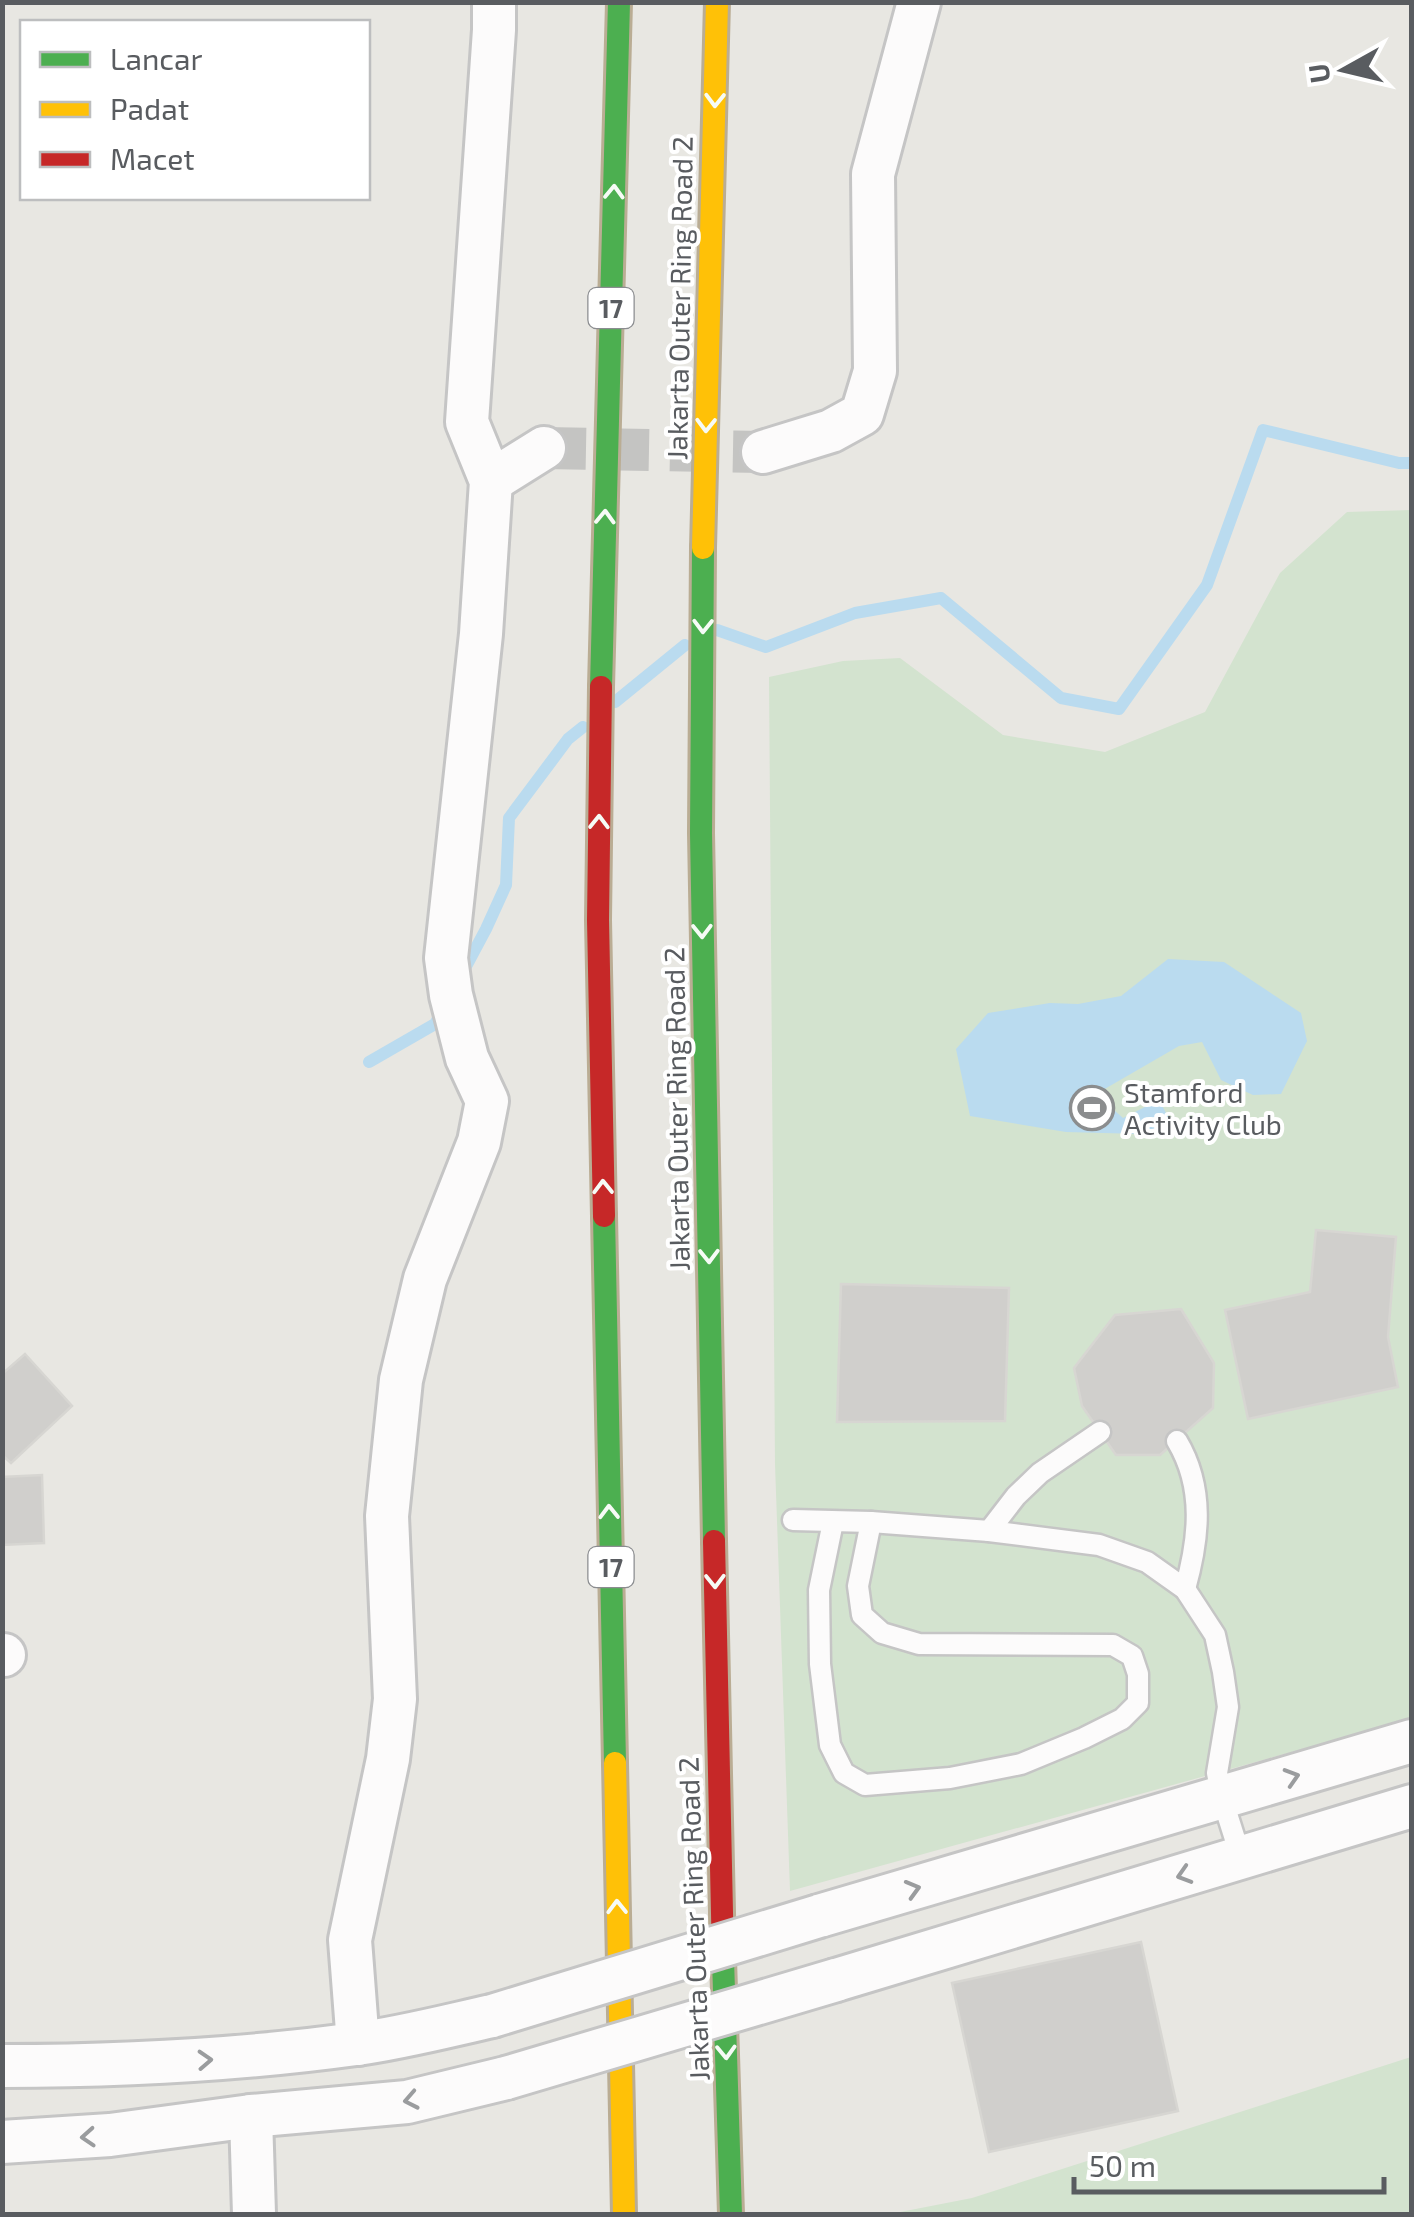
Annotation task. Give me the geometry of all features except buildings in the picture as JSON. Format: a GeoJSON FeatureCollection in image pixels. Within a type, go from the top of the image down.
{"type":"FeatureCollection","features":[{"type":"Feature","properties":{"kind":"highway","name":"17"},"geometry":{"type":"LineString","coordinates":[[619,2],[598,920],[624,2214]]}},
{"type":"Feature","properties":{"kind":"highway","name":"Jakarta Outer Ring Road 2"},"geometry":{"type":"LineString","coordinates":[[717,2],[700,833],[731,2212]]}},
{"type":"Feature","properties":{"kind":"highway"},"geometry":{"type":"LineString","coordinates":[[615,2214],[621,2093]]}},
{"type":"Feature","properties":{"kind":"street"},"geometry":{"type":"LineString","coordinates":[[358,2044],[350,1940],[388,1759],[395,1699],[386,1516],[399,1399],[426,1278],[479,1142],[487,1100],[467,1058],[446,958],[481,634],[492,480],[467,422],[494,2]]}},
{"type":"Feature","properties":{"kind":"street"},"geometry":{"type":"LineString","coordinates":[[764,452],[831,431],[862,414],[875,371],[873,174],[919,2]]}},
{"type":"Feature","properties":{"kind":"street"},"geometry":{"type":"LineString","coordinates":[[492,480],[544,448]]}},
{"type":"Feature","properties":{"kind":"street"},"geometry":{"type":"LineString","coordinates":[[2,2066],[224,2059],[358,2044],[492,2016],[1412,1741]]}},
{"type":"Feature","properties":{"kind":"street"},"geometry":{"type":"LineString","coordinates":[[2,2142],[110,2135],[250,2116],[406,2102],[506,2078],[1412,1806]]}},
{"type":"Feature","properties":{"kind":"street"},"geometry":{"type":"LineString","coordinates":[[250,2116],[254,2214]]}},
{"type":"Feature","properties":{"kind":"lane"},"geometry":{"type":"LineString","coordinates":[[988,1531],[1040,1473],[1100,1432]]}},
{"type":"Feature","properties":{"kind":"lane"},"geometry":{"type":"LineString","coordinates":[[1177,1441],[1189,1460],[1197,1519],[1194,1557],[1185,1590]]}},
{"type":"Feature","properties":{"kind":"lane"},"geometry":{"type":"LineString","coordinates":[[793,1520],[988,1531],[1100,1545],[1147,1562],[1185,1590],[1215,1635],[1223,1672],[1228,1707],[1217,1773],[1241,1858]]}},
{"type":"Feature","properties":{"kind":"lane"},"geometry":{"type":"LineString","coordinates":[[833,1522],[819,1590],[820,1664],[830,1745],[844,1772],[866,1785],[950,1778],[1021,1764],[1122,1719],[1138,1703],[1138,1674],[1132,1656],[1114,1644],[919,1644],[882,1633],[862,1615],[858,1586],[871,1522]]}},
{"type":"Feature","properties":{"kind":"green space","name":"Stamford Activity Club"},"geometry":{"type":"Polygon","coordinates":[[[1411,510],[1411,1719],[790,1891],[775,1464],[769,677],[843,661],[900,658],[1003,735],[1105,752],[1205,712],[1280,573],[1347,512],[1411,510]]]}},
{"type":"Feature","properties":{"kind":"green space"},"geometry":{"type":"Polygon","coordinates":[[[1411,2057],[1411,2214],[890,2214],[972,2198],[1411,2057]]]}},
{"type":"Feature","properties":{"kind":"water"},"geometry":{"type":"Polygon","coordinates":[[[1168,959],[1224,962],[1301,1013],[1307,1041],[1281,1094],[1253,1095],[1221,1080],[1202,1042],[1179,1046],[1096,1094],[1123,1118],[1159,1100],[1178,1135],[1066,1132],[970,1116],[956,1049],[988,1013],[1121,996],[1168,959]]]}},
{"type":"Feature","properties":{"kind":"waterway"},"geometry":{"type":"LineString","coordinates":[[717,630],[766,647],[855,613],[941,598],[1061,698],[1119,709],[1207,585],[1263,430],[1412,463]]}},
{"type":"Feature","properties":{"kind":"waterway"},"geometry":{"type":"LineString","coordinates":[[615,702],[685,645]]}},
{"type":"Feature","properties":{"kind":"waterway"},"geometry":{"type":"LineString","coordinates":[[462,974],[506,885],[509,818],[568,739],[583,727]]}},
{"type":"Feature","properties":{"kind":"waterway"},"geometry":{"type":"LineString","coordinates":[[369,1062],[435,1024],[443,1009]]}},
{"type":"Feature","properties":{"kind":"tunnel"},"geometry":{"type":"LineString","coordinates":[[544,448],[763,452]]}},
{"type":"Feature","properties":{"kind":"traffic: fast"},"geometry":{"type":"LineString","coordinates":[[601,687],[619,2]]}},
{"type":"Feature","properties":{"kind":"traffic: fast"},"geometry":{"type":"LineString","coordinates":[[703,548],[701,833],[714,1541]]}},
{"type":"Feature","properties":{"kind":"traffic: fast"},"geometry":{"type":"LineString","coordinates":[[604,1216],[615,1763]]}},
{"type":"Feature","properties":{"kind":"traffic: fast"},"geometry":{"type":"LineString","coordinates":[[723,1959],[731,2214]]}},
{"type":"Feature","properties":{"kind":"traffic: slow"},"geometry":{"type":"LineString","coordinates":[[703,548],[717,2]]}},
{"type":"Feature","properties":{"kind":"traffic: slow"},"geometry":{"type":"LineString","coordinates":[[615,1763],[624,2214]]}},
{"type":"Feature","properties":{"kind":"traffic: jam"},"geometry":{"type":"LineString","coordinates":[[601,687],[598,920],[604,1216]]}},
{"type":"Feature","properties":{"kind":"traffic: jam"},"geometry":{"type":"LineString","coordinates":[[714,1541],[723,1959]]}},
{"type":"Feature","properties":{"kind":"place","name":"Stamford Activity Club"},"geometry":{"type":"Point","coordinates":[1092,1108]}}]}
